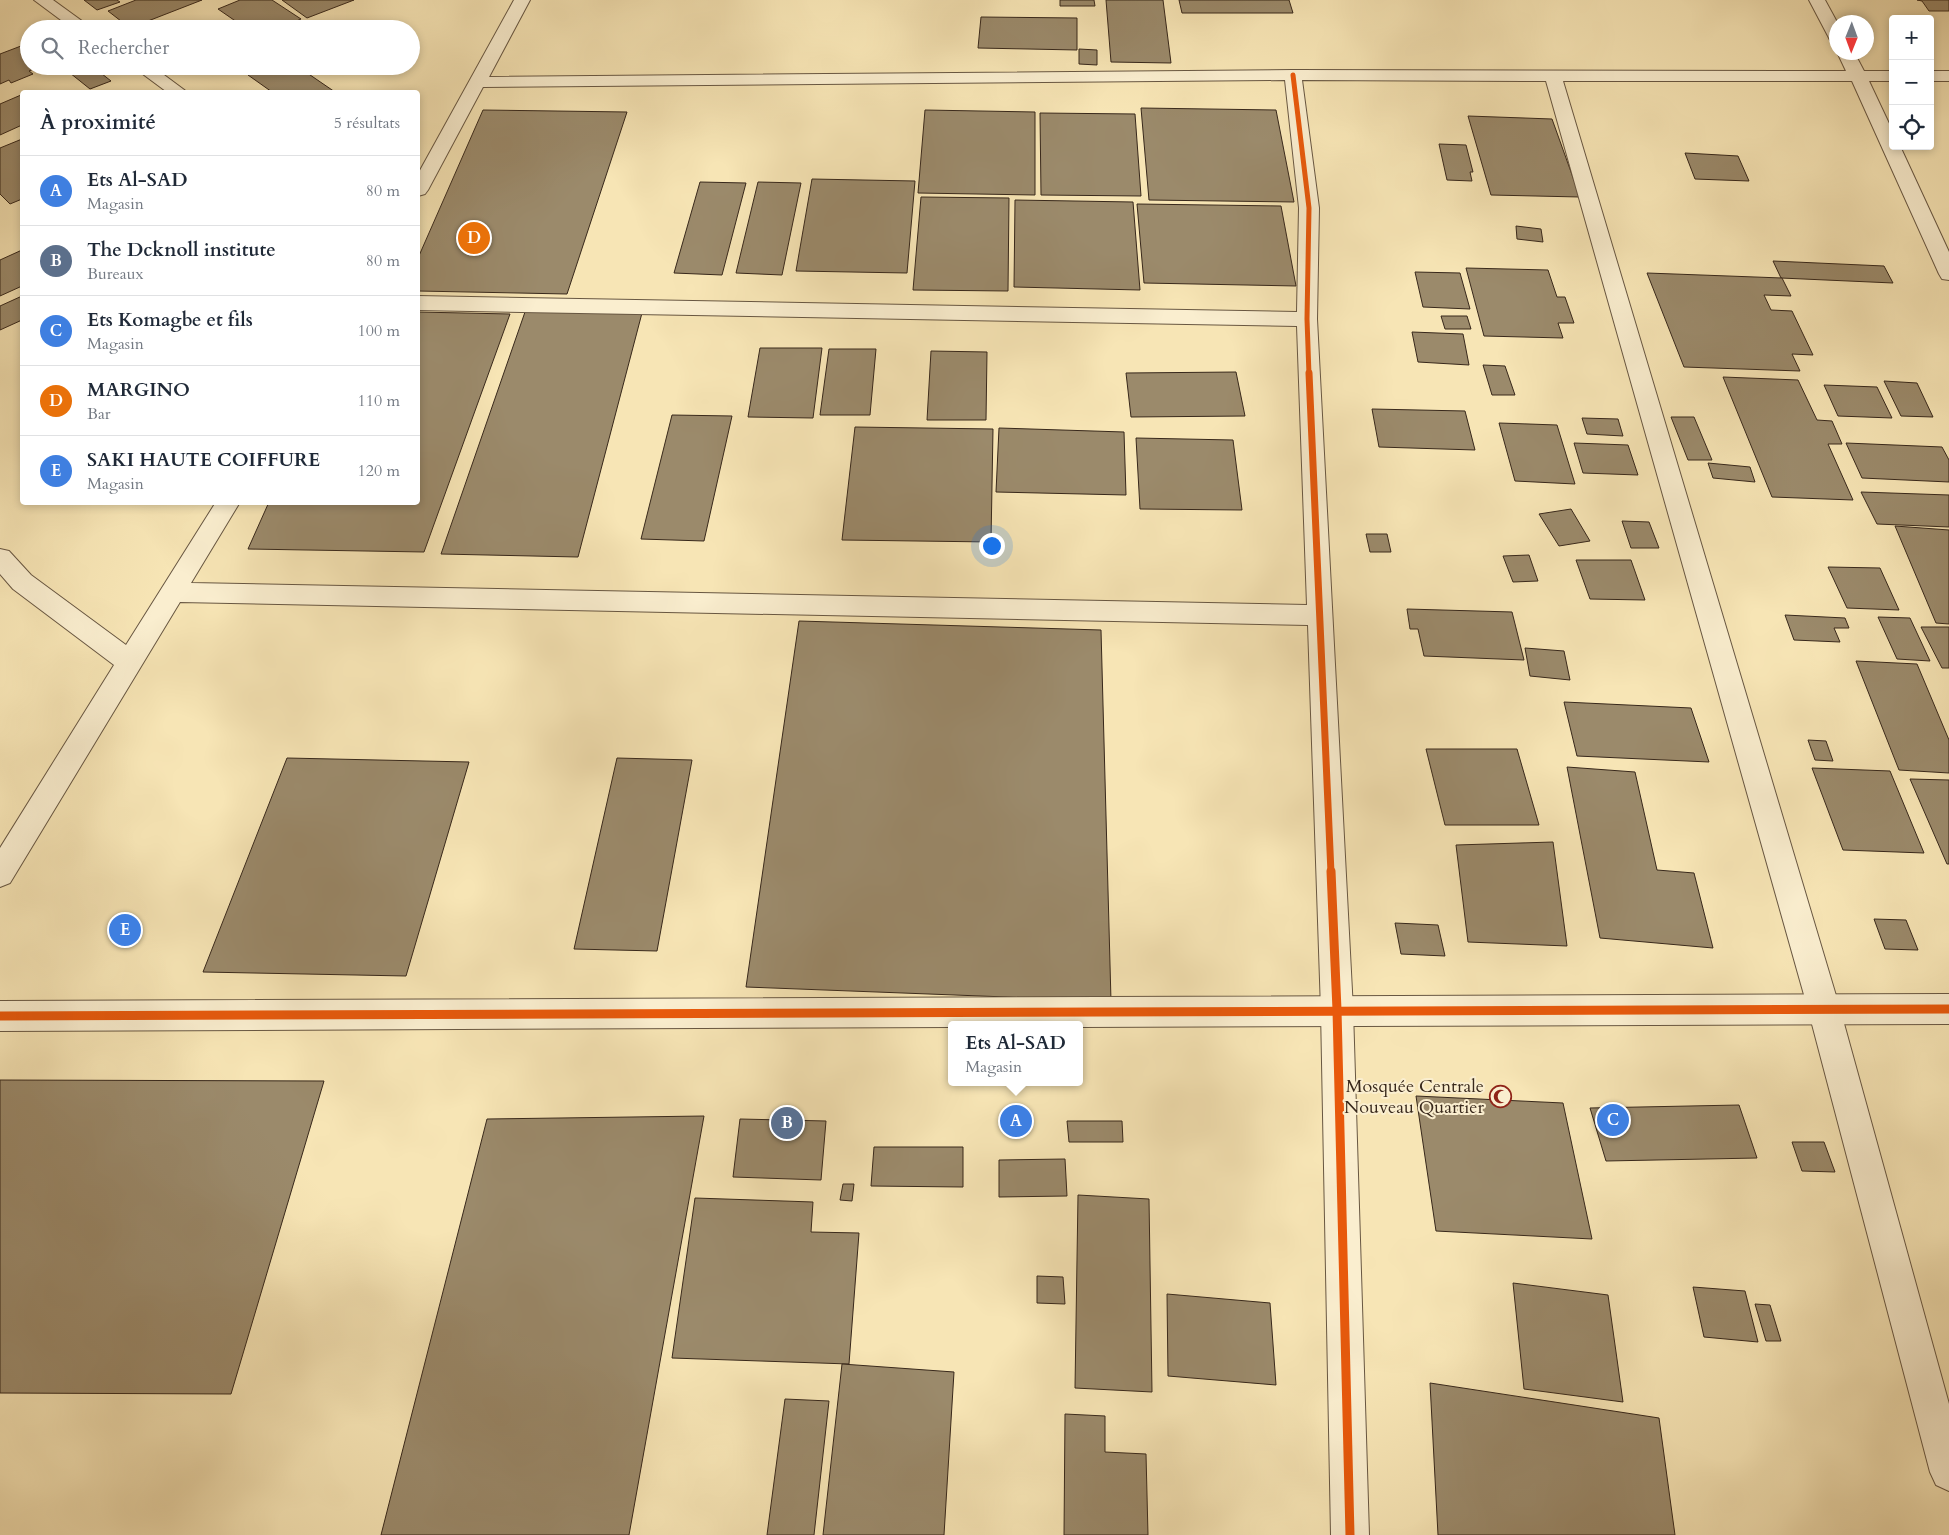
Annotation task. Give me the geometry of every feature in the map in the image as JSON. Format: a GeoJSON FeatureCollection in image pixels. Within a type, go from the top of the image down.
{"type":"FeatureCollection","features":[{"type":"Feature","properties":{"kind":"street"},"geometry":{"type":"LineString","coordinates":[[42,0],[72,20]]}},
{"type":"Feature","properties":{"kind":"street"},"geometry":{"type":"LineString","coordinates":[[1817,0],[1829,23]]}},
{"type":"Feature","properties":{"kind":"street"},"geometry":{"type":"LineString","coordinates":[[420,186],[478,82],[518,1]]}},
{"type":"Feature","properties":{"kind":"street"},"geometry":{"type":"LineString","coordinates":[[1849,60],[1949,274]]}},
{"type":"Feature","properties":{"kind":"street"},"geometry":{"type":"LineString","coordinates":[[153,75],[175,90]]}},
{"type":"Feature","properties":{"kind":"street"},"geometry":{"type":"LineString","coordinates":[[478,82],[1293,75],[1889,76]]}},
{"type":"Feature","properties":{"kind":"street"},"geometry":{"type":"LineString","coordinates":[[1293,75],[1308,208],[1307,319],[1337,1010],[1350,1535]]}},
{"type":"Feature","properties":{"kind":"street"},"geometry":{"type":"LineString","coordinates":[[1553,76],[1824,1009],[1949,1472]]}},
{"type":"Feature","properties":{"kind":"street"},"geometry":{"type":"LineString","coordinates":[[1934,76],[1949,76]]}},
{"type":"Feature","properties":{"kind":"street"},"geometry":{"type":"LineString","coordinates":[[420,303],[1307,319]]}},
{"type":"Feature","properties":{"kind":"street"},"geometry":{"type":"LineString","coordinates":[[0,874],[226,505]]}},
{"type":"Feature","properties":{"kind":"street"},"geometry":{"type":"LineString","coordinates":[[0,558],[22,582],[130,662]]}},
{"type":"Feature","properties":{"kind":"street"},"geometry":{"type":"LineString","coordinates":[[173,592],[1319,616]]}},
{"type":"Feature","properties":{"kind":"street"},"geometry":{"type":"LineString","coordinates":[[0,1016],[1949,1009]]}},
{"type":"Feature","properties":{"kind":"building"},"geometry":{"type":"Polygon","coordinates":[[[84,0],[117,0],[120,2],[97,10],[84,0]]]}},
{"type":"Feature","properties":{"kind":"building"},"geometry":{"type":"Polygon","coordinates":[[[136,0],[202,0],[151,20],[120,20],[108,11],[136,0]]]}},
{"type":"Feature","properties":{"kind":"building"},"geometry":{"type":"Polygon","coordinates":[[[240,0],[272,0],[301,19],[234,20],[218,9],[240,0]]]}},
{"type":"Feature","properties":{"kind":"building"},"geometry":{"type":"Polygon","coordinates":[[[282,0],[354,0],[307,18],[282,0]]]}},
{"type":"Feature","properties":{"kind":"building"},"geometry":{"type":"Polygon","coordinates":[[[1060,0],[1094,0],[1095,6],[1060,6],[1060,0]]]}},
{"type":"Feature","properties":{"kind":"building"},"geometry":{"type":"Polygon","coordinates":[[[1106,0],[1163,0],[1171,63],[1111,62],[1106,0]]]}},
{"type":"Feature","properties":{"kind":"building"},"geometry":{"type":"Polygon","coordinates":[[[1179,0],[1289,0],[1293,13],[1182,13],[1179,0]]]}},
{"type":"Feature","properties":{"kind":"building"},"geometry":{"type":"Polygon","coordinates":[[[1917,0],[1949,0],[1949,11],[1929,11],[1922,1],[1917,0]]]}},
{"type":"Feature","properties":{"kind":"building"},"geometry":{"type":"Polygon","coordinates":[[[981,17],[1077,18],[1077,50],[978,48],[981,17]]]}},
{"type":"Feature","properties":{"kind":"building"},"geometry":{"type":"Polygon","coordinates":[[[20,46],[20,75],[31,75],[11,83],[9,80],[0,84],[0,54],[20,46]]]}},
{"type":"Feature","properties":{"kind":"building"},"geometry":{"type":"Polygon","coordinates":[[[1079,49],[1097,50],[1097,65],[1079,64],[1079,49]]]}},
{"type":"Feature","properties":{"kind":"building"},"geometry":{"type":"Polygon","coordinates":[[[72,75],[103,75],[111,81],[90,89],[72,75]]]}},
{"type":"Feature","properties":{"kind":"building"},"geometry":{"type":"Polygon","coordinates":[[[248,75],[310,75],[332,90],[269,90],[248,75]]]}},
{"type":"Feature","properties":{"kind":"building"},"geometry":{"type":"Polygon","coordinates":[[[20,95],[20,126],[0,135],[0,104],[20,95]]]}},
{"type":"Feature","properties":{"kind":"building"},"geometry":{"type":"Polygon","coordinates":[[[1141,108],[1276,110],[1294,202],[1149,200],[1141,108]]]}},
{"type":"Feature","properties":{"kind":"building"},"geometry":{"type":"Polygon","coordinates":[[[483,110],[627,112],[567,294],[420,291],[420,253],[483,110]]]}},
{"type":"Feature","properties":{"kind":"building"},"geometry":{"type":"Polygon","coordinates":[[[925,110],[1035,112],[1035,195],[918,193],[925,110]]]}},
{"type":"Feature","properties":{"kind":"building"},"geometry":{"type":"Polygon","coordinates":[[[1040,113],[1135,114],[1141,196],[1041,195],[1040,113]]]}},
{"type":"Feature","properties":{"kind":"building"},"geometry":{"type":"Polygon","coordinates":[[[1468,116],[1552,119],[1580,197],[1491,195],[1468,116]]]}},
{"type":"Feature","properties":{"kind":"building"},"geometry":{"type":"Polygon","coordinates":[[[20,140],[20,200],[10,204],[0,194],[0,148],[20,140]]]}},
{"type":"Feature","properties":{"kind":"building"},"geometry":{"type":"Polygon","coordinates":[[[1439,144],[1466,145],[1473,172],[1470,172],[1472,181],[1447,180],[1439,144]]]}},
{"type":"Feature","properties":{"kind":"building"},"geometry":{"type":"Polygon","coordinates":[[[1685,153],[1738,156],[1749,181],[1695,179],[1685,153]]]}},
{"type":"Feature","properties":{"kind":"building"},"geometry":{"type":"Polygon","coordinates":[[[812,179],[915,181],[907,273],[796,271],[812,179]]]}},
{"type":"Feature","properties":{"kind":"building"},"geometry":{"type":"Polygon","coordinates":[[[700,182],[746,183],[722,275],[674,273],[700,182]]]}},
{"type":"Feature","properties":{"kind":"building"},"geometry":{"type":"Polygon","coordinates":[[[758,182],[801,183],[782,275],[736,273],[758,182]]]}},
{"type":"Feature","properties":{"kind":"building"},"geometry":{"type":"Polygon","coordinates":[[[921,197],[1009,198],[1008,291],[913,290],[921,197]]]}},
{"type":"Feature","properties":{"kind":"building"},"geometry":{"type":"Polygon","coordinates":[[[1015,200],[1133,202],[1140,290],[1014,287],[1015,200]]]}},
{"type":"Feature","properties":{"kind":"building"},"geometry":{"type":"Polygon","coordinates":[[[1137,204],[1281,206],[1296,286],[1144,283],[1137,204]]]}},
{"type":"Feature","properties":{"kind":"building"},"geometry":{"type":"Polygon","coordinates":[[[1516,226],[1541,229],[1543,242],[1517,239],[1516,226]]]}},
{"type":"Feature","properties":{"kind":"building"},"geometry":{"type":"Polygon","coordinates":[[[20,251],[20,287],[0,296],[0,260],[20,251]]]}},
{"type":"Feature","properties":{"kind":"building"},"geometry":{"type":"Polygon","coordinates":[[[1773,261],[1884,266],[1893,283],[1781,278],[1773,261]]]}},
{"type":"Feature","properties":{"kind":"building"},"geometry":{"type":"Polygon","coordinates":[[[1466,268],[1548,270],[1557,297],[1565,297],[1574,323],[1558,323],[1563,338],[1484,336],[1466,268]]]}},
{"type":"Feature","properties":{"kind":"building"},"geometry":{"type":"Polygon","coordinates":[[[1415,272],[1460,273],[1470,309],[1423,307],[1415,272]]]}},
{"type":"Feature","properties":{"kind":"building"},"geometry":{"type":"Polygon","coordinates":[[[1647,273],[1782,278],[1791,296],[1764,295],[1771,310],[1792,311],[1813,355],[1792,354],[1800,371],[1684,367],[1647,273]]]}},
{"type":"Feature","properties":{"kind":"building"},"geometry":{"type":"Polygon","coordinates":[[[20,297],[20,321],[0,330],[0,306],[20,297]]]}},
{"type":"Feature","properties":{"kind":"building"},"geometry":{"type":"Polygon","coordinates":[[[420,312],[510,314],[424,552],[248,549],[268,505],[420,505],[420,312]]]}},
{"type":"Feature","properties":{"kind":"building"},"geometry":{"type":"Polygon","coordinates":[[[525,312],[642,313],[578,557],[441,554],[525,312]]]}},
{"type":"Feature","properties":{"kind":"building"},"geometry":{"type":"Polygon","coordinates":[[[1441,316],[1467,316],[1471,329],[1445,329],[1441,316]]]}},
{"type":"Feature","properties":{"kind":"building"},"geometry":{"type":"Polygon","coordinates":[[[1412,332],[1463,334],[1469,365],[1418,362],[1412,332]]]}},
{"type":"Feature","properties":{"kind":"building"},"geometry":{"type":"Polygon","coordinates":[[[760,348],[822,348],[813,418],[748,417],[760,348]]]}},
{"type":"Feature","properties":{"kind":"building"},"geometry":{"type":"Polygon","coordinates":[[[829,349],[876,349],[870,415],[820,415],[829,349]]]}},
{"type":"Feature","properties":{"kind":"building"},"geometry":{"type":"Polygon","coordinates":[[[931,351],[987,352],[986,420],[927,420],[931,351]]]}},
{"type":"Feature","properties":{"kind":"building"},"geometry":{"type":"Polygon","coordinates":[[[1483,365],[1505,366],[1515,395],[1492,395],[1483,365]]]}},
{"type":"Feature","properties":{"kind":"building"},"geometry":{"type":"Polygon","coordinates":[[[1236,372],[1245,416],[1131,417],[1126,373],[1236,372]]]}},
{"type":"Feature","properties":{"kind":"building"},"geometry":{"type":"Polygon","coordinates":[[[1723,377],[1798,380],[1817,420],[1832,421],[1842,444],[1828,444],[1853,500],[1772,497],[1723,377]]]}},
{"type":"Feature","properties":{"kind":"building"},"geometry":{"type":"Polygon","coordinates":[[[1884,381],[1917,383],[1933,417],[1901,416],[1884,381]]]}},
{"type":"Feature","properties":{"kind":"building"},"geometry":{"type":"Polygon","coordinates":[[[1824,385],[1877,387],[1892,418],[1838,416],[1824,385]]]}},
{"type":"Feature","properties":{"kind":"building"},"geometry":{"type":"Polygon","coordinates":[[[1372,409],[1465,411],[1475,450],[1379,447],[1372,409]]]}},
{"type":"Feature","properties":{"kind":"building"},"geometry":{"type":"Polygon","coordinates":[[[672,415],[732,416],[704,541],[641,539],[672,415]]]}},
{"type":"Feature","properties":{"kind":"building"},"geometry":{"type":"Polygon","coordinates":[[[1671,417],[1694,417],[1712,460],[1688,460],[1671,417]]]}},
{"type":"Feature","properties":{"kind":"building"},"geometry":{"type":"Polygon","coordinates":[[[1582,418],[1618,419],[1623,436],[1587,434],[1582,418]]]}},
{"type":"Feature","properties":{"kind":"building"},"geometry":{"type":"Polygon","coordinates":[[[1499,423],[1557,425],[1575,484],[1515,481],[1499,423]]]}},
{"type":"Feature","properties":{"kind":"building"},"geometry":{"type":"Polygon","coordinates":[[[855,427],[993,429],[991,542],[842,540],[855,427]]]}},
{"type":"Feature","properties":{"kind":"building"},"geometry":{"type":"Polygon","coordinates":[[[999,428],[1124,432],[1126,495],[996,492],[999,428]]]}},
{"type":"Feature","properties":{"kind":"building"},"geometry":{"type":"Polygon","coordinates":[[[1136,438],[1233,440],[1242,510],[1140,509],[1136,438]]]}},
{"type":"Feature","properties":{"kind":"building"},"geometry":{"type":"Polygon","coordinates":[[[1574,443],[1628,445],[1638,475],[1583,473],[1574,443]]]}},
{"type":"Feature","properties":{"kind":"building"},"geometry":{"type":"Polygon","coordinates":[[[1846,443],[1942,447],[1949,460],[1949,482],[1862,478],[1846,443]]]}},
{"type":"Feature","properties":{"kind":"building"},"geometry":{"type":"Polygon","coordinates":[[[1708,463],[1750,467],[1755,482],[1713,478],[1708,463]]]}},
{"type":"Feature","properties":{"kind":"building"},"geometry":{"type":"Polygon","coordinates":[[[1861,492],[1949,495],[1949,527],[1877,524],[1861,492]]]}},
{"type":"Feature","properties":{"kind":"building"},"geometry":{"type":"Polygon","coordinates":[[[1571,509],[1590,541],[1559,546],[1539,514],[1571,509]]]}},
{"type":"Feature","properties":{"kind":"building"},"geometry":{"type":"Polygon","coordinates":[[[1622,521],[1649,522],[1659,548],[1631,548],[1622,521]]]}},
{"type":"Feature","properties":{"kind":"building"},"geometry":{"type":"Polygon","coordinates":[[[1895,526],[1949,530],[1949,624],[1936,623],[1895,526]]]}},
{"type":"Feature","properties":{"kind":"building"},"geometry":{"type":"Polygon","coordinates":[[[1366,534],[1387,534],[1391,552],[1370,552],[1366,534]]]}},
{"type":"Feature","properties":{"kind":"building"},"geometry":{"type":"Polygon","coordinates":[[[1529,555],[1538,581],[1513,582],[1503,556],[1529,555]]]}},
{"type":"Feature","properties":{"kind":"building"},"geometry":{"type":"Polygon","coordinates":[[[1576,560],[1631,560],[1645,600],[1590,599],[1576,560]]]}},
{"type":"Feature","properties":{"kind":"building"},"geometry":{"type":"Polygon","coordinates":[[[1828,567],[1880,568],[1899,610],[1847,608],[1828,567]]]}},
{"type":"Feature","properties":{"kind":"building"},"geometry":{"type":"Polygon","coordinates":[[[1407,609],[1512,612],[1524,660],[1424,656],[1418,629],[1410,629],[1407,609]]]}},
{"type":"Feature","properties":{"kind":"building"},"geometry":{"type":"Polygon","coordinates":[[[1785,615],[1845,618],[1849,628],[1834,628],[1840,642],[1794,640],[1785,615]]]}},
{"type":"Feature","properties":{"kind":"building"},"geometry":{"type":"Polygon","coordinates":[[[1878,617],[1910,618],[1930,661],[1897,659],[1878,617]]]}},
{"type":"Feature","properties":{"kind":"building"},"geometry":{"type":"Polygon","coordinates":[[[799,621],[1101,630],[1111,1001],[746,987],[799,621]]]}},
{"type":"Feature","properties":{"kind":"building"},"geometry":{"type":"Polygon","coordinates":[[[1921,627],[1949,627],[1949,668],[1942,668],[1921,627]]]}},
{"type":"Feature","properties":{"kind":"building"},"geometry":{"type":"Polygon","coordinates":[[[1525,648],[1564,651],[1570,680],[1530,676],[1525,648]]]}},
{"type":"Feature","properties":{"kind":"building"},"geometry":{"type":"Polygon","coordinates":[[[1856,661],[1917,664],[1949,740],[1949,773],[1899,770],[1856,661]]]}},
{"type":"Feature","properties":{"kind":"building"},"geometry":{"type":"Polygon","coordinates":[[[1564,702],[1691,708],[1709,762],[1577,756],[1564,702]]]}},
{"type":"Feature","properties":{"kind":"building"},"geometry":{"type":"Polygon","coordinates":[[[1808,740],[1826,741],[1833,761],[1815,760],[1808,740]]]}},
{"type":"Feature","properties":{"kind":"building"},"geometry":{"type":"Polygon","coordinates":[[[1426,749],[1517,749],[1539,825],[1445,825],[1426,749]]]}},
{"type":"Feature","properties":{"kind":"building"},"geometry":{"type":"Polygon","coordinates":[[[287,758],[469,762],[406,976],[203,972],[287,758]]]}},
{"type":"Feature","properties":{"kind":"building"},"geometry":{"type":"Polygon","coordinates":[[[617,758],[692,760],[657,951],[574,949],[617,758]]]}},
{"type":"Feature","properties":{"kind":"building"},"geometry":{"type":"Polygon","coordinates":[[[1567,767],[1635,772],[1657,870],[1694,873],[1713,948],[1600,938],[1567,767]]]}},
{"type":"Feature","properties":{"kind":"building"},"geometry":{"type":"Polygon","coordinates":[[[1812,768],[1890,771],[1924,853],[1843,850],[1812,768]]]}},
{"type":"Feature","properties":{"kind":"building"},"geometry":{"type":"Polygon","coordinates":[[[1910,779],[1949,780],[1949,864],[1947,864],[1910,779]]]}},
{"type":"Feature","properties":{"kind":"building"},"geometry":{"type":"Polygon","coordinates":[[[1553,842],[1567,946],[1468,942],[1456,845],[1553,842]]]}},
{"type":"Feature","properties":{"kind":"building"},"geometry":{"type":"Polygon","coordinates":[[[1874,919],[1906,920],[1918,950],[1885,949],[1874,919]]]}},
{"type":"Feature","properties":{"kind":"building"},"geometry":{"type":"Polygon","coordinates":[[[1395,923],[1438,925],[1445,956],[1401,954],[1395,923]]]}},
{"type":"Feature","properties":{"kind":"building"},"geometry":{"type":"Polygon","coordinates":[[[0,1080],[324,1081],[231,1394],[0,1393],[0,1080]]]}},
{"type":"Feature","properties":{"kind":"building"},"geometry":{"type":"Polygon","coordinates":[[[1416,1096],[1563,1103],[1592,1239],[1436,1231],[1416,1096]]]}},
{"type":"Feature","properties":{"kind":"building"},"geometry":{"type":"Polygon","coordinates":[[[1739,1105],[1757,1158],[1606,1161],[1590,1108],[1739,1105]]]}},
{"type":"Feature","properties":{"kind":"building"},"geometry":{"type":"Polygon","coordinates":[[[704,1116],[629,1535],[381,1535],[487,1119],[704,1116]]]}},
{"type":"Feature","properties":{"kind":"building"},"geometry":{"type":"Polygon","coordinates":[[[740,1119],[826,1121],[821,1180],[733,1177],[740,1119]]]}},
{"type":"Feature","properties":{"kind":"building"},"geometry":{"type":"Polygon","coordinates":[[[1067,1121],[1122,1121],[1123,1142],[1069,1142],[1067,1121]]]}},
{"type":"Feature","properties":{"kind":"building"},"geometry":{"type":"Polygon","coordinates":[[[1792,1142],[1824,1142],[1835,1172],[1802,1171],[1792,1142]]]}},
{"type":"Feature","properties":{"kind":"building"},"geometry":{"type":"Polygon","coordinates":[[[874,1147],[963,1147],[963,1187],[871,1186],[874,1147]]]}},
{"type":"Feature","properties":{"kind":"building"},"geometry":{"type":"Polygon","coordinates":[[[1065,1159],[1067,1196],[999,1197],[999,1160],[1065,1159]]]}},
{"type":"Feature","properties":{"kind":"building"},"geometry":{"type":"Polygon","coordinates":[[[843,1184],[854,1184],[852,1201],[840,1200],[843,1184]]]}},
{"type":"Feature","properties":{"kind":"building"},"geometry":{"type":"Polygon","coordinates":[[[1078,1195],[1149,1199],[1152,1392],[1075,1388],[1078,1195]]]}},
{"type":"Feature","properties":{"kind":"building"},"geometry":{"type":"Polygon","coordinates":[[[695,1198],[813,1202],[811,1232],[859,1233],[849,1364],[672,1358],[695,1198]]]}},
{"type":"Feature","properties":{"kind":"building"},"geometry":{"type":"Polygon","coordinates":[[[1037,1276],[1063,1277],[1065,1304],[1037,1303],[1037,1276]]]}},
{"type":"Feature","properties":{"kind":"building"},"geometry":{"type":"Polygon","coordinates":[[[1513,1283],[1608,1295],[1623,1402],[1524,1389],[1513,1283]]]}},
{"type":"Feature","properties":{"kind":"building"},"geometry":{"type":"Polygon","coordinates":[[[1693,1287],[1745,1291],[1758,1342],[1704,1337],[1693,1287]]]}},
{"type":"Feature","properties":{"kind":"building"},"geometry":{"type":"Polygon","coordinates":[[[1167,1294],[1270,1303],[1276,1385],[1168,1376],[1167,1294]]]}},
{"type":"Feature","properties":{"kind":"building"},"geometry":{"type":"Polygon","coordinates":[[[1755,1304],[1770,1305],[1781,1341],[1766,1341],[1755,1304]]]}},
{"type":"Feature","properties":{"kind":"building"},"geometry":{"type":"Polygon","coordinates":[[[842,1364],[954,1372],[944,1535],[823,1535],[842,1364]]]}},
{"type":"Feature","properties":{"kind":"building"},"geometry":{"type":"Polygon","coordinates":[[[1430,1383],[1659,1418],[1675,1535],[1438,1535],[1430,1383]]]}},
{"type":"Feature","properties":{"kind":"building"},"geometry":{"type":"Polygon","coordinates":[[[785,1399],[829,1401],[814,1535],[767,1535],[785,1399]]]}},
{"type":"Feature","properties":{"kind":"building"},"geometry":{"type":"Polygon","coordinates":[[[1065,1414],[1105,1416],[1105,1452],[1146,1454],[1148,1535],[1064,1535],[1065,1414]]]}},
{"type":"Feature","properties":{"kind":"cycle path"},"geometry":{"type":"LineString","coordinates":[[1293,75],[1309,208],[1307,319],[1337,1010],[1350,1535]]}},
{"type":"Feature","properties":{"kind":"cycle path"},"geometry":{"type":"LineString","coordinates":[[0,1016],[1949,1009]]}},
{"type":"Feature","properties":{"kind":"place","name":"MARGINO"},"geometry":{"type":"Point","coordinates":[474,238]}},
{"type":"Feature","properties":{"kind":"place","name":"SAKI HAUTE COIFFURE"},"geometry":{"type":"Point","coordinates":[125,930]}},
{"type":"Feature","properties":{"kind":"place","name":"Mosquée Centrale Nouveau Quartier"},"geometry":{"type":"Point","coordinates":[1500,1096]}},
{"type":"Feature","properties":{"kind":"place","name":"Ets Komagbe et fils"},"geometry":{"type":"Point","coordinates":[1613,1120]}},
{"type":"Feature","properties":{"kind":"place","name":"Ets Al-SAD"},"geometry":{"type":"Point","coordinates":[1016,1121]}},
{"type":"Feature","properties":{"kind":"place","name":"The Dcknoll institute"},"geometry":{"type":"Point","coordinates":[787,1123]}}]}
